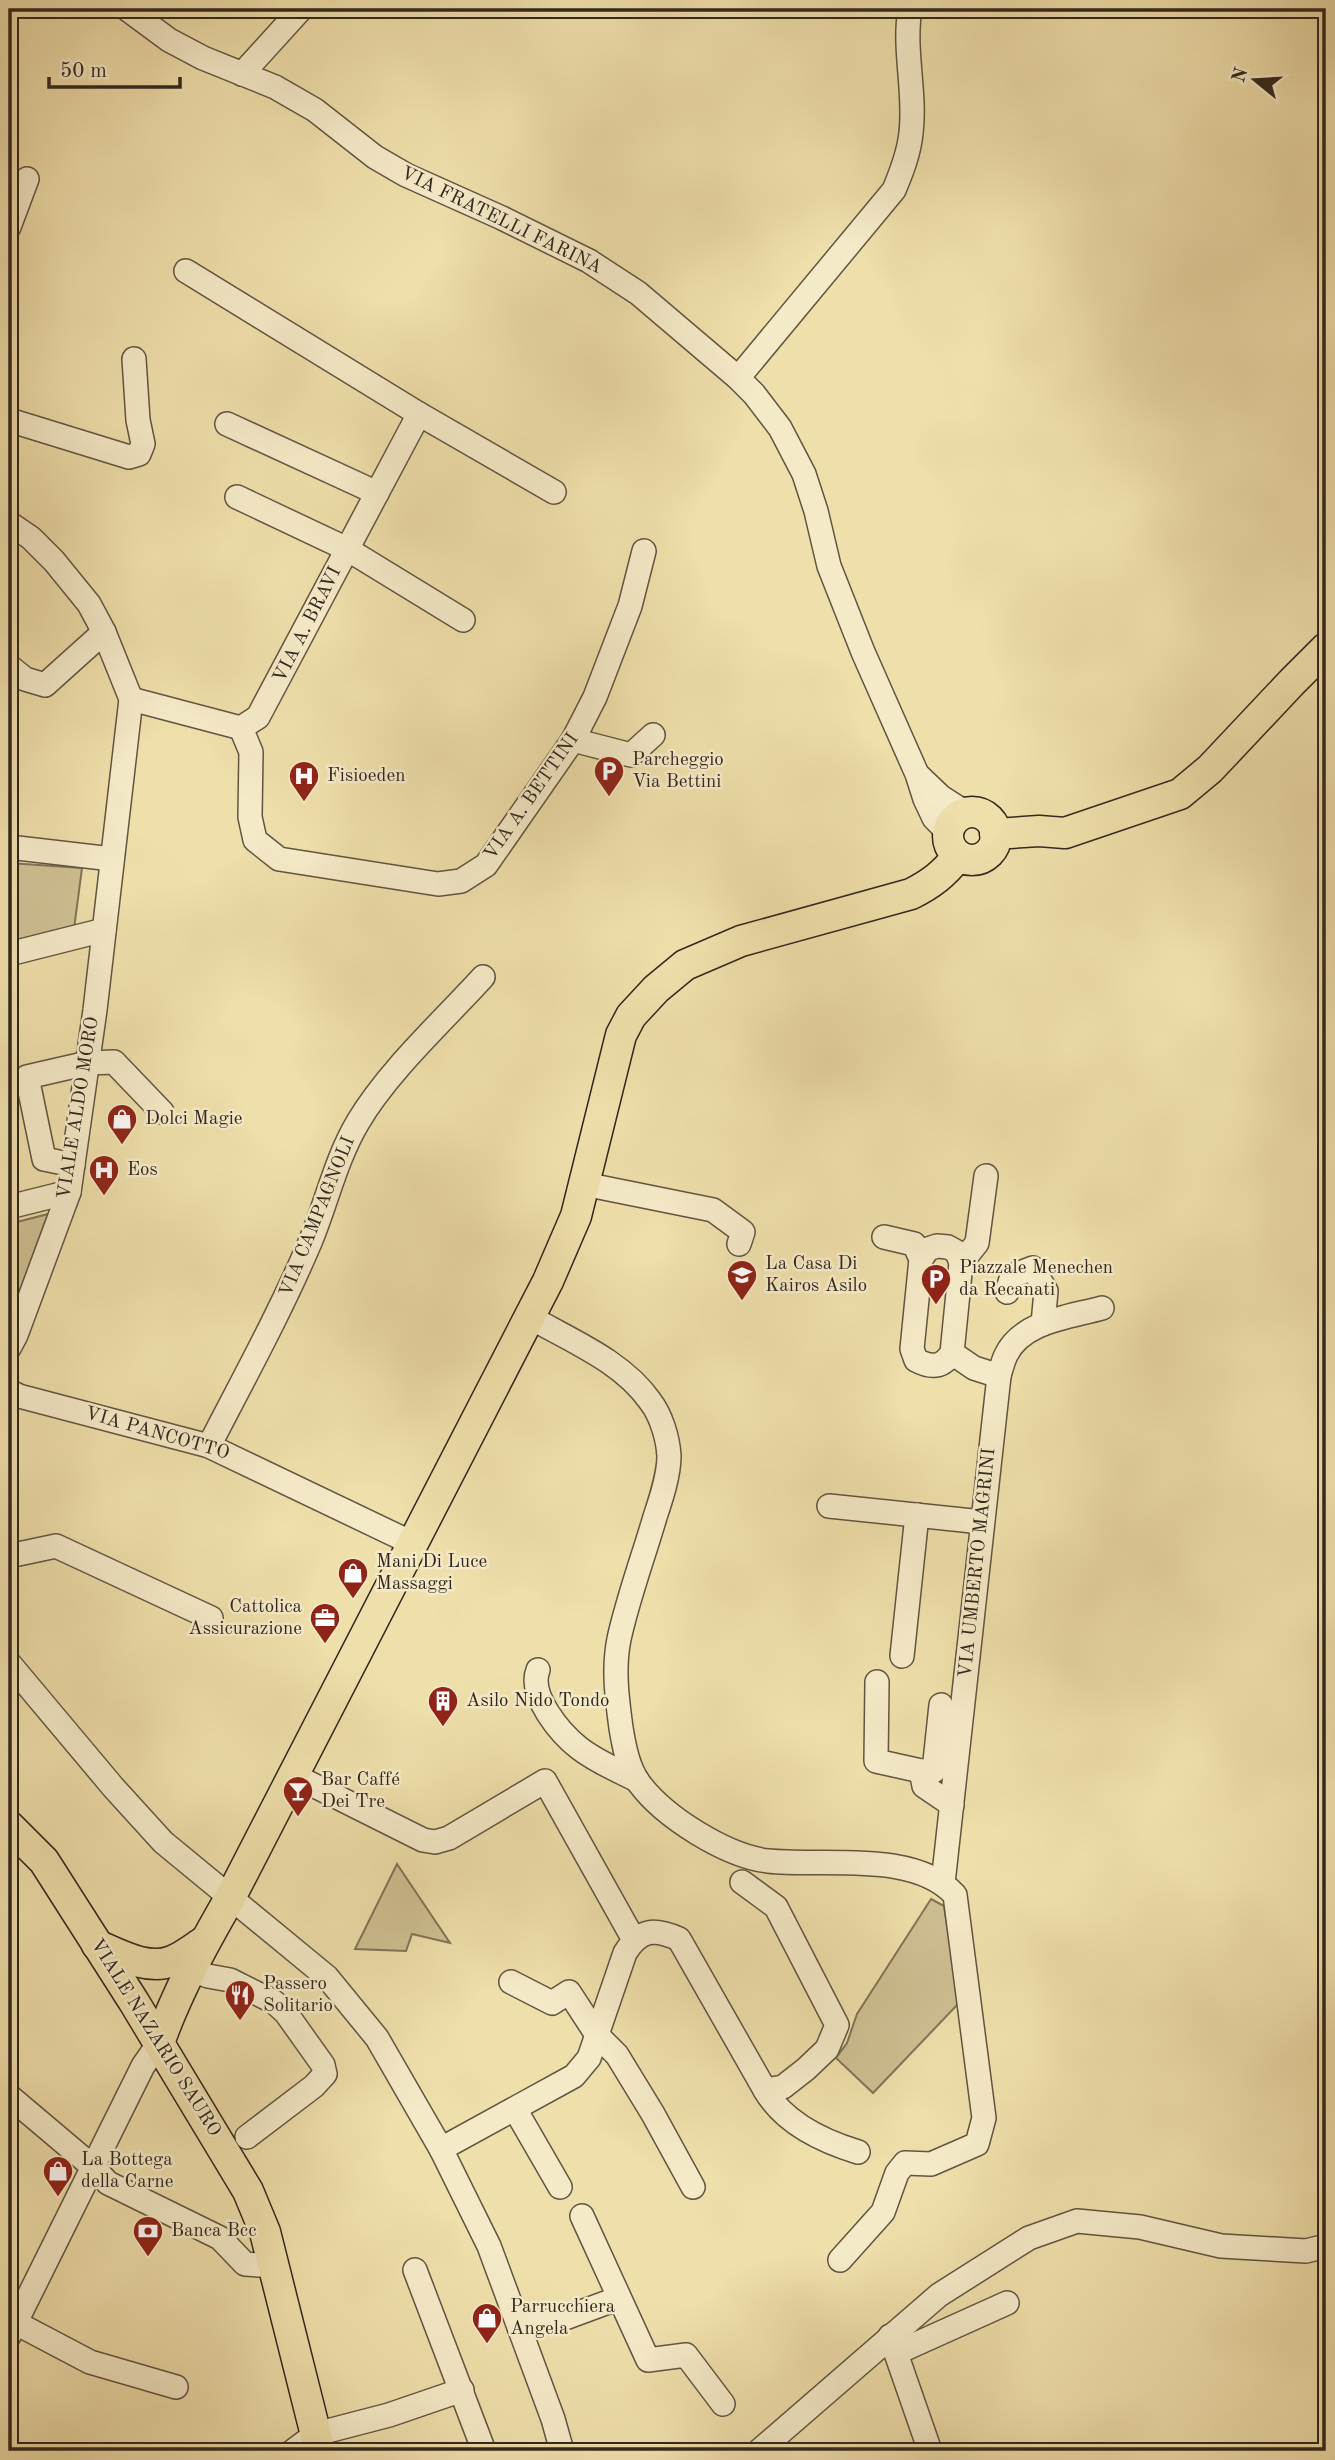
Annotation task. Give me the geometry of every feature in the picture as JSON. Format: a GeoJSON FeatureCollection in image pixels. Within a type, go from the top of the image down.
{"type":"FeatureCollection","features":[{"type":"Feature","properties":{"kind":"main road"},"geometry":{"type":"LineString","coordinates":[[995,834],[1039,831],[1065,833],[1180,794],[1210,769],[1326,648]]}},
{"type":"Feature","properties":{"kind":"main road"},"geometry":{"type":"LineString","coordinates":[[159,2043],[175,1973],[205,1941],[230,1898],[414,1544],[569,1235],[621,1035],[631,1016],[656,989],[685,965],[741,941],[911,894],[932,883],[946,872],[957,834],[982,815],[993,826],[995,834],[992,849],[981,859],[973,860],[957,834]]}},
{"type":"Feature","properties":{"kind":"main road","name":"VIALE NAZARIO SAURO"},"geometry":{"type":"LineString","coordinates":[[9,1826],[44,1861],[134,2002],[248,2191],[265,2232],[274,2266],[310,2446]]}},
{"type":"Feature","properties":{"kind":"main road"},"geometry":{"type":"LineString","coordinates":[[96,1945],[175,1973]]}},
{"type":"Feature","properties":{"kind":"main road"},"geometry":{"type":"LineString","coordinates":[[134,2002],[148,1975],[175,1973]]}},
{"type":"Feature","properties":{"kind":"street","name":"VIA FRATELLI FARINA"},"geometry":{"type":"LineString","coordinates":[[127,9],[169,40],[203,58],[275,87],[316,110],[375,157],[406,175],[589,261],[638,293],[738,378],[780,428],[804,474],[816,511],[828,566],[863,652],[917,774],[941,797],[957,834]]}},
{"type":"Feature","properties":{"kind":"street"},"geometry":{"type":"LineString","coordinates":[[242,74],[301,9]]}},
{"type":"Feature","properties":{"kind":"street"},"geometry":{"type":"LineString","coordinates":[[738,378],[894,190],[905,165],[912,132],[907,28],[910,9]]}},
{"type":"Feature","properties":{"kind":"street"},"geometry":{"type":"LineString","coordinates":[[9,227],[27,179]]}},
{"type":"Feature","properties":{"kind":"street"},"geometry":{"type":"LineString","coordinates":[[186,271],[419,414],[554,492]]}},
{"type":"Feature","properties":{"kind":"street"},"geometry":{"type":"LineString","coordinates":[[9,420],[129,457],[139,454],[144,444],[138,419],[134,359]]}},
{"type":"Feature","properties":{"kind":"street","name":"VIA A. BRAVI"},"geometry":{"type":"LineString","coordinates":[[242,728],[258,717],[271,694],[419,414]]}},
{"type":"Feature","properties":{"kind":"street"},"geometry":{"type":"LineString","coordinates":[[227,424],[377,493]]}},
{"type":"Feature","properties":{"kind":"street"},"geometry":{"type":"LineString","coordinates":[[237,497],[347,549],[463,620]]}},
{"type":"Feature","properties":{"kind":"street","name":"VIALE ALDO MORO"},"geometry":{"type":"LineString","coordinates":[[9,523],[31,538],[54,561],[89,604],[104,632],[131,699],[88,1063],[69,1192],[9,1348]]}},
{"type":"Feature","properties":{"kind":"street","name":"VIA A. BETTINI"},"geometry":{"type":"LineString","coordinates":[[242,728],[251,752],[250,817],[255,840],[279,859],[438,884],[461,880],[486,865],[573,740],[595,697],[630,606],[644,551]]}},
{"type":"Feature","properties":{"kind":"street"},"geometry":{"type":"LineString","coordinates":[[9,666],[24,678],[45,685],[104,632]]}},
{"type":"Feature","properties":{"kind":"street"},"geometry":{"type":"LineString","coordinates":[[131,699],[242,728]]}},
{"type":"Feature","properties":{"kind":"street"},"geometry":{"type":"LineString","coordinates":[[573,740],[631,755],[653,735]]}},
{"type":"Feature","properties":{"kind":"street"},"geometry":{"type":"LineString","coordinates":[[9,847],[112,859]]}},
{"type":"Feature","properties":{"kind":"street"},"geometry":{"type":"LineString","coordinates":[[9,954],[104,930]]}},
{"type":"Feature","properties":{"kind":"street","name":"VIA CAMPAGNOLI"},"geometry":{"type":"LineString","coordinates":[[209,1446],[285,1298],[312,1239],[343,1150],[358,1121],[380,1089],[483,977]]}},
{"type":"Feature","properties":{"kind":"street"},"geometry":{"type":"LineString","coordinates":[[73,1166],[44,1159],[27,1077],[88,1063],[114,1062],[162,1112]]}},
{"type":"Feature","properties":{"kind":"street"},"geometry":{"type":"LineString","coordinates":[[961,1263],[977,1244],[986,1177]]}},
{"type":"Feature","properties":{"kind":"street"},"geometry":{"type":"LineString","coordinates":[[584,1184],[713,1210],[743,1232],[739,1244]]}},
{"type":"Feature","properties":{"kind":"street"},"geometry":{"type":"LineString","coordinates":[[9,1207],[69,1192]]}},
{"type":"Feature","properties":{"kind":"street"},"geometry":{"type":"LineString","coordinates":[[884,1237],[914,1244],[921,1259]]}},
{"type":"Feature","properties":{"kind":"street"},"geometry":{"type":"LineString","coordinates":[[948,1247],[957,1252],[961,1263],[952,1353],[946,1363],[925,1365],[916,1360],[912,1349],[921,1259],[928,1249],[948,1247]]}},
{"type":"Feature","properties":{"kind":"street"},"geometry":{"type":"LineString","coordinates":[[1007,1292],[1012,1276],[1033,1268],[1046,1291],[1043,1324]]}},
{"type":"Feature","properties":{"kind":"street","name":"VIA UMBERTO MAGRINI"},"geometry":{"type":"LineString","coordinates":[[840,2260],[883,2212],[897,2174],[905,2163],[931,2164],[977,2144],[984,2118],[949,1889],[952,1805],[999,1376],[1006,1353],[1021,1336],[1043,1324],[1102,1308]]}},
{"type":"Feature","properties":{"kind":"street"},"geometry":{"type":"LineString","coordinates":[[530,1317],[623,1371],[651,1401],[661,1421],[669,1456],[662,1493],[619,1641],[615,1686],[625,1748],[637,1780],[653,1800],[691,1828],[734,1851],[767,1861],[848,1862],[916,1871],[949,1889]]}},
{"type":"Feature","properties":{"kind":"street"},"geometry":{"type":"LineString","coordinates":[[952,1353],[974,1368],[999,1376]]}},
{"type":"Feature","properties":{"kind":"street","name":"VIA PANCOTTO"},"geometry":{"type":"LineString","coordinates":[[9,1391],[19,1396],[209,1446],[414,1544]]}},
{"type":"Feature","properties":{"kind":"street"},"geometry":{"type":"LineString","coordinates":[[829,1506],[982,1522]]}},
{"type":"Feature","properties":{"kind":"street"},"geometry":{"type":"LineString","coordinates":[[902,1656],[917,1516]]}},
{"type":"Feature","properties":{"kind":"street"},"geometry":{"type":"LineString","coordinates":[[9,1556],[55,1546],[211,1618]]}},
{"type":"Feature","properties":{"kind":"street"},"geometry":{"type":"LineString","coordinates":[[9,1663],[163,1842],[327,1977],[377,2038],[441,2149],[489,2246],[562,2451]]}},
{"type":"Feature","properties":{"kind":"street"},"geometry":{"type":"LineString","coordinates":[[538,1670],[535,1679],[541,1704],[558,1725],[577,1746],[601,1763],[637,1780]]}},
{"type":"Feature","properties":{"kind":"street"},"geometry":{"type":"LineString","coordinates":[[877,1682],[876,1761],[921,1771],[934,1771],[941,1705]]}},
{"type":"Feature","properties":{"kind":"street"},"geometry":{"type":"LineString","coordinates":[[921,1771],[924,1786],[952,1805]]}},
{"type":"Feature","properties":{"kind":"street"},"geometry":{"type":"LineString","coordinates":[[293,1775],[423,1840],[435,1842],[449,1838],[545,1782],[634,1940]]}},
{"type":"Feature","properties":{"kind":"street"},"geometry":{"type":"LineString","coordinates":[[742,1882],[775,1907],[837,2025],[827,2049],[806,2069],[783,2087],[765,2090]]}},
{"type":"Feature","properties":{"kind":"street"},"geometry":{"type":"LineString","coordinates":[[441,2149],[574,2076],[589,2058],[625,1953],[634,1940],[647,1933],[663,1932],[679,1939],[773,2104],[808,2130],[839,2146],[858,2152]]}},
{"type":"Feature","properties":{"kind":"street"},"geometry":{"type":"LineString","coordinates":[[175,1973],[230,1980],[274,2001],[294,2023],[323,2065],[325,2074],[314,2086],[247,2137]]}},
{"type":"Feature","properties":{"kind":"street"},"geometry":{"type":"LineString","coordinates":[[511,1982],[552,2003],[569,1992],[597,2035],[617,2055],[653,2114],[692,2187]]}},
{"type":"Feature","properties":{"kind":"street"},"geometry":{"type":"LineString","coordinates":[[159,2043],[143,2066],[12,2330],[90,2362],[176,2387]]}},
{"type":"Feature","properties":{"kind":"street"},"geometry":{"type":"LineString","coordinates":[[9,2096],[93,2166],[108,2183],[220,2238],[245,2264],[274,2266]]}},
{"type":"Feature","properties":{"kind":"street"},"geometry":{"type":"LineString","coordinates":[[515,2109],[560,2187]]}},
{"type":"Feature","properties":{"kind":"street"},"geometry":{"type":"LineString","coordinates":[[582,2216],[648,2360],[686,2355],[723,2404]]}},
{"type":"Feature","properties":{"kind":"street"},"geometry":{"type":"LineString","coordinates":[[760,2451],[893,2344],[939,2295],[1029,2238],[1077,2221],[1140,2227],[1221,2246],[1307,2251],[1326,2245]]}},
{"type":"Feature","properties":{"kind":"street"},"geometry":{"type":"LineString","coordinates":[[415,2270],[484,2451]]}},
{"type":"Feature","properties":{"kind":"street"},"geometry":{"type":"LineString","coordinates":[[519,2327],[565,2318],[619,2298]]}},
{"type":"Feature","properties":{"kind":"street"},"geometry":{"type":"LineString","coordinates":[[893,2344],[1007,2302]]}},
{"type":"Feature","properties":{"kind":"street"},"geometry":{"type":"LineString","coordinates":[[893,2344],[930,2451]]}},
{"type":"Feature","properties":{"kind":"street"},"geometry":{"type":"LineString","coordinates":[[310,2446],[462,2390]]}},
{"type":"Feature","properties":{"kind":"shaded area"},"geometry":{"type":"Polygon","coordinates":[[[9,863],[82,868],[74,929],[9,943],[9,863]]]}},
{"type":"Feature","properties":{"kind":"shaded area"},"geometry":{"type":"Polygon","coordinates":[[[48,1214],[9,1321],[9,1224],[48,1214]]]}},
{"type":"Feature","properties":{"kind":"shaded area"},"geometry":{"type":"Polygon","coordinates":[[[397,1864],[450,1943],[412,1934],[406,1951],[355,1949],[397,1864]]]}},
{"type":"Feature","properties":{"kind":"shaded area"},"geometry":{"type":"Polygon","coordinates":[[[931,1899],[944,1906],[959,2003],[873,2093],[836,2058],[847,2043],[857,2014],[931,1899]]]}},
{"type":"Feature","properties":{"kind":"place","name":"Parcheggio Via Bettini"},"geometry":{"type":"Point","coordinates":[609,798]}},
{"type":"Feature","properties":{"kind":"place","name":"Fisioeden"},"geometry":{"type":"Point","coordinates":[304,803]}},
{"type":"Feature","properties":{"kind":"place","name":"Dolci Magie"},"geometry":{"type":"Point","coordinates":[122,1146]}},
{"type":"Feature","properties":{"kind":"place","name":"Eos"},"geometry":{"type":"Point","coordinates":[104,1197]}},
{"type":"Feature","properties":{"kind":"place","name":"La Casa Di Kairos Asilo"},"geometry":{"type":"Point","coordinates":[742,1302]}},
{"type":"Feature","properties":{"kind":"place","name":"Piazzale Menechen da Recanati"},"geometry":{"type":"Point","coordinates":[936,1306]}},
{"type":"Feature","properties":{"kind":"place","name":"Mani Di Luce Massaggi"},"geometry":{"type":"Point","coordinates":[353,1600]}},
{"type":"Feature","properties":{"kind":"place","name":"Cattolica Assicurazione"},"geometry":{"type":"Point","coordinates":[325,1645]}},
{"type":"Feature","properties":{"kind":"place","name":"Asilo Nido Tondo"},"geometry":{"type":"Point","coordinates":[443,1728]}},
{"type":"Feature","properties":{"kind":"place","name":"Bar Caffé Dei Tre"},"geometry":{"type":"Point","coordinates":[298,1818]}},
{"type":"Feature","properties":{"kind":"place","name":"Passero Solitario"},"geometry":{"type":"Point","coordinates":[240,2022]}},
{"type":"Feature","properties":{"kind":"place","name":"La Bottega della Carne"},"geometry":{"type":"Point","coordinates":[58,2198]}},
{"type":"Feature","properties":{"kind":"place","name":"Banca Bcc"},"geometry":{"type":"Point","coordinates":[148,2258]}},
{"type":"Feature","properties":{"kind":"place","name":"Parrucchiera Angela"},"geometry":{"type":"Point","coordinates":[487,2345]}}]}
